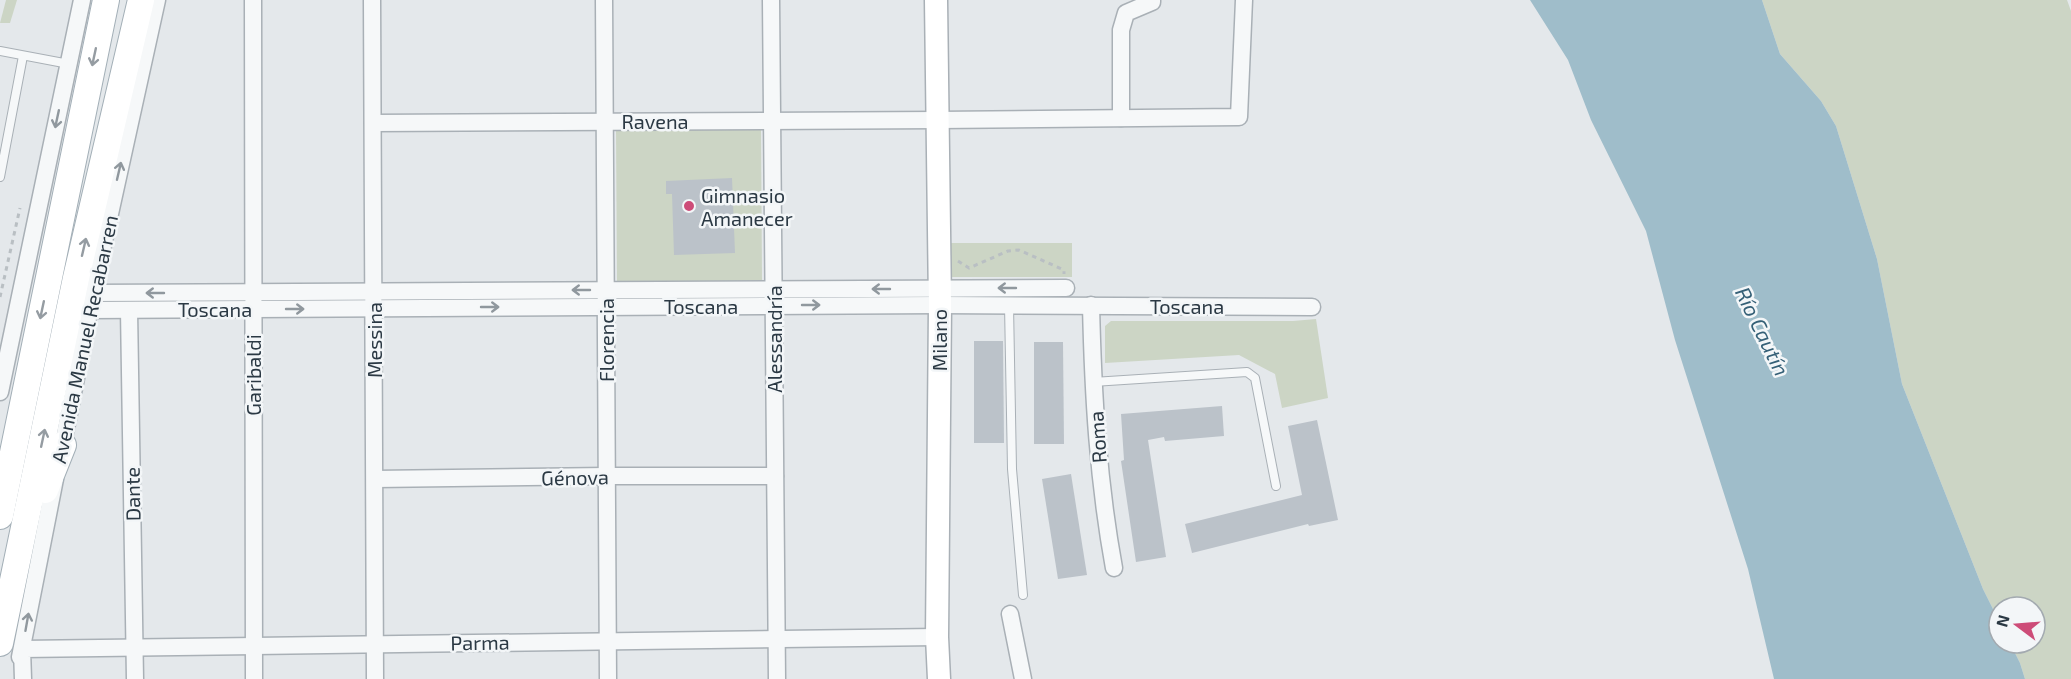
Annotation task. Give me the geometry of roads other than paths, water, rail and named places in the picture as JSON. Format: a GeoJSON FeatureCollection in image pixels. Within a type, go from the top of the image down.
{"type":"FeatureCollection","features":[{"type":"Feature","properties":{"kind":"main road"},"geometry":{"type":"LineString","coordinates":[[0,516],[106,0]]}},
{"type":"Feature","properties":{"kind":"main road","name":"Avenida Manuel Recabarren"},"geometry":{"type":"LineString","coordinates":[[11,646],[19,557],[76,278],[141,0]]}},
{"type":"Feature","properties":{"kind":"main road"},"geometry":{"type":"LineString","coordinates":[[19,557],[63,445]]}},
{"type":"Feature","properties":{"kind":"street"},"geometry":{"type":"LineString","coordinates":[[0,392],[82,0]]}},
{"type":"Feature","properties":{"kind":"street","name":"Avenida Manuel Recabarren"},"geometry":{"type":"LineString","coordinates":[[15,679],[11,646],[35,575],[91,302],[157,0]]}},
{"type":"Feature","properties":{"kind":"street","name":"Garibaldi"},"geometry":{"type":"LineString","coordinates":[[253,0],[254,679]]}},
{"type":"Feature","properties":{"kind":"street","name":"Messina"},"geometry":{"type":"LineString","coordinates":[[372,0],[375,679]]}},
{"type":"Feature","properties":{"kind":"street","name":"Florencia"},"geometry":{"type":"LineString","coordinates":[[604,0],[608,679]]}},
{"type":"Feature","properties":{"kind":"street","name":"Alessandría"},"geometry":{"type":"LineString","coordinates":[[771,0],[777,679]]}},
{"type":"Feature","properties":{"kind":"street","name":"Milano"},"geometry":{"type":"LineString","coordinates":[[936,0],[940,297],[937,637],[939,679]]}},
{"type":"Feature","properties":{"kind":"street"},"geometry":{"type":"LineString","coordinates":[[1121,118],[1121,30],[1126,13],[1152,0]]}},
{"type":"Feature","properties":{"kind":"street","name":"Ravena"},"geometry":{"type":"LineString","coordinates":[[372,123],[1239,117],[1244,0]]}},
{"type":"Feature","properties":{"kind":"street","name":"Toscana"},"geometry":{"type":"LineString","coordinates":[[940,297],[1065,282]]}},
{"type":"Feature","properties":{"kind":"street","name":"Toscana"},"geometry":{"type":"LineString","coordinates":[[91,302],[940,297],[1009,304],[1312,307]]}},
{"type":"Feature","properties":{"kind":"street","name":"Toscana"},"geometry":{"type":"LineString","coordinates":[[91,302],[129,310],[253,301]]}},
{"type":"Feature","properties":{"kind":"street","name":"Roma"},"geometry":{"type":"LineString","coordinates":[[1091,305],[1093,382],[1104,513],[1114,568]]}},
{"type":"Feature","properties":{"kind":"street","name":"Dante"},"geometry":{"type":"LineString","coordinates":[[129,310],[135,679]]}},
{"type":"Feature","properties":{"kind":"street","name":"Génova"},"geometry":{"type":"LineString","coordinates":[[375,479],[775,476]]}},
{"type":"Feature","properties":{"kind":"street"},"geometry":{"type":"LineString","coordinates":[[1010,614],[1023,679]]}},
{"type":"Feature","properties":{"kind":"street","name":"Parma"},"geometry":{"type":"LineString","coordinates":[[11,646],[937,637]]}},
{"type":"Feature","properties":{"kind":"street"},"geometry":{"type":"LineString","coordinates":[[11,646],[23,679]]}},
{"type":"Feature","properties":{"kind":"lane"},"geometry":{"type":"LineString","coordinates":[[0,51],[69,64]]}},
{"type":"Feature","properties":{"kind":"lane"},"geometry":{"type":"LineString","coordinates":[[0,177],[23,56]]}},
{"type":"Feature","properties":{"kind":"lane"},"geometry":{"type":"LineString","coordinates":[[1009,304],[1012,469],[1023,595]]}},
{"type":"Feature","properties":{"kind":"lane"},"geometry":{"type":"LineString","coordinates":[[1093,382],[1246,372],[1255,378],[1276,486]]}},
{"type":"Feature","properties":{"kind":"water","name":"Río Cautín"},"geometry":{"type":"Polygon","coordinates":[[[1530,0],[1762,0],[1780,54],[1821,101],[1836,126],[1877,259],[1902,384],[1987,597],[1987,655],[2016,655],[2025,679],[1774,679],[1748,569],[1675,340],[1646,231],[1591,120],[1568,60],[1530,0]]]}},
{"type":"Feature","properties":{"kind":"place","name":"Gimnasio Amanecer"},"geometry":{"type":"Point","coordinates":[689,206]}}]}
